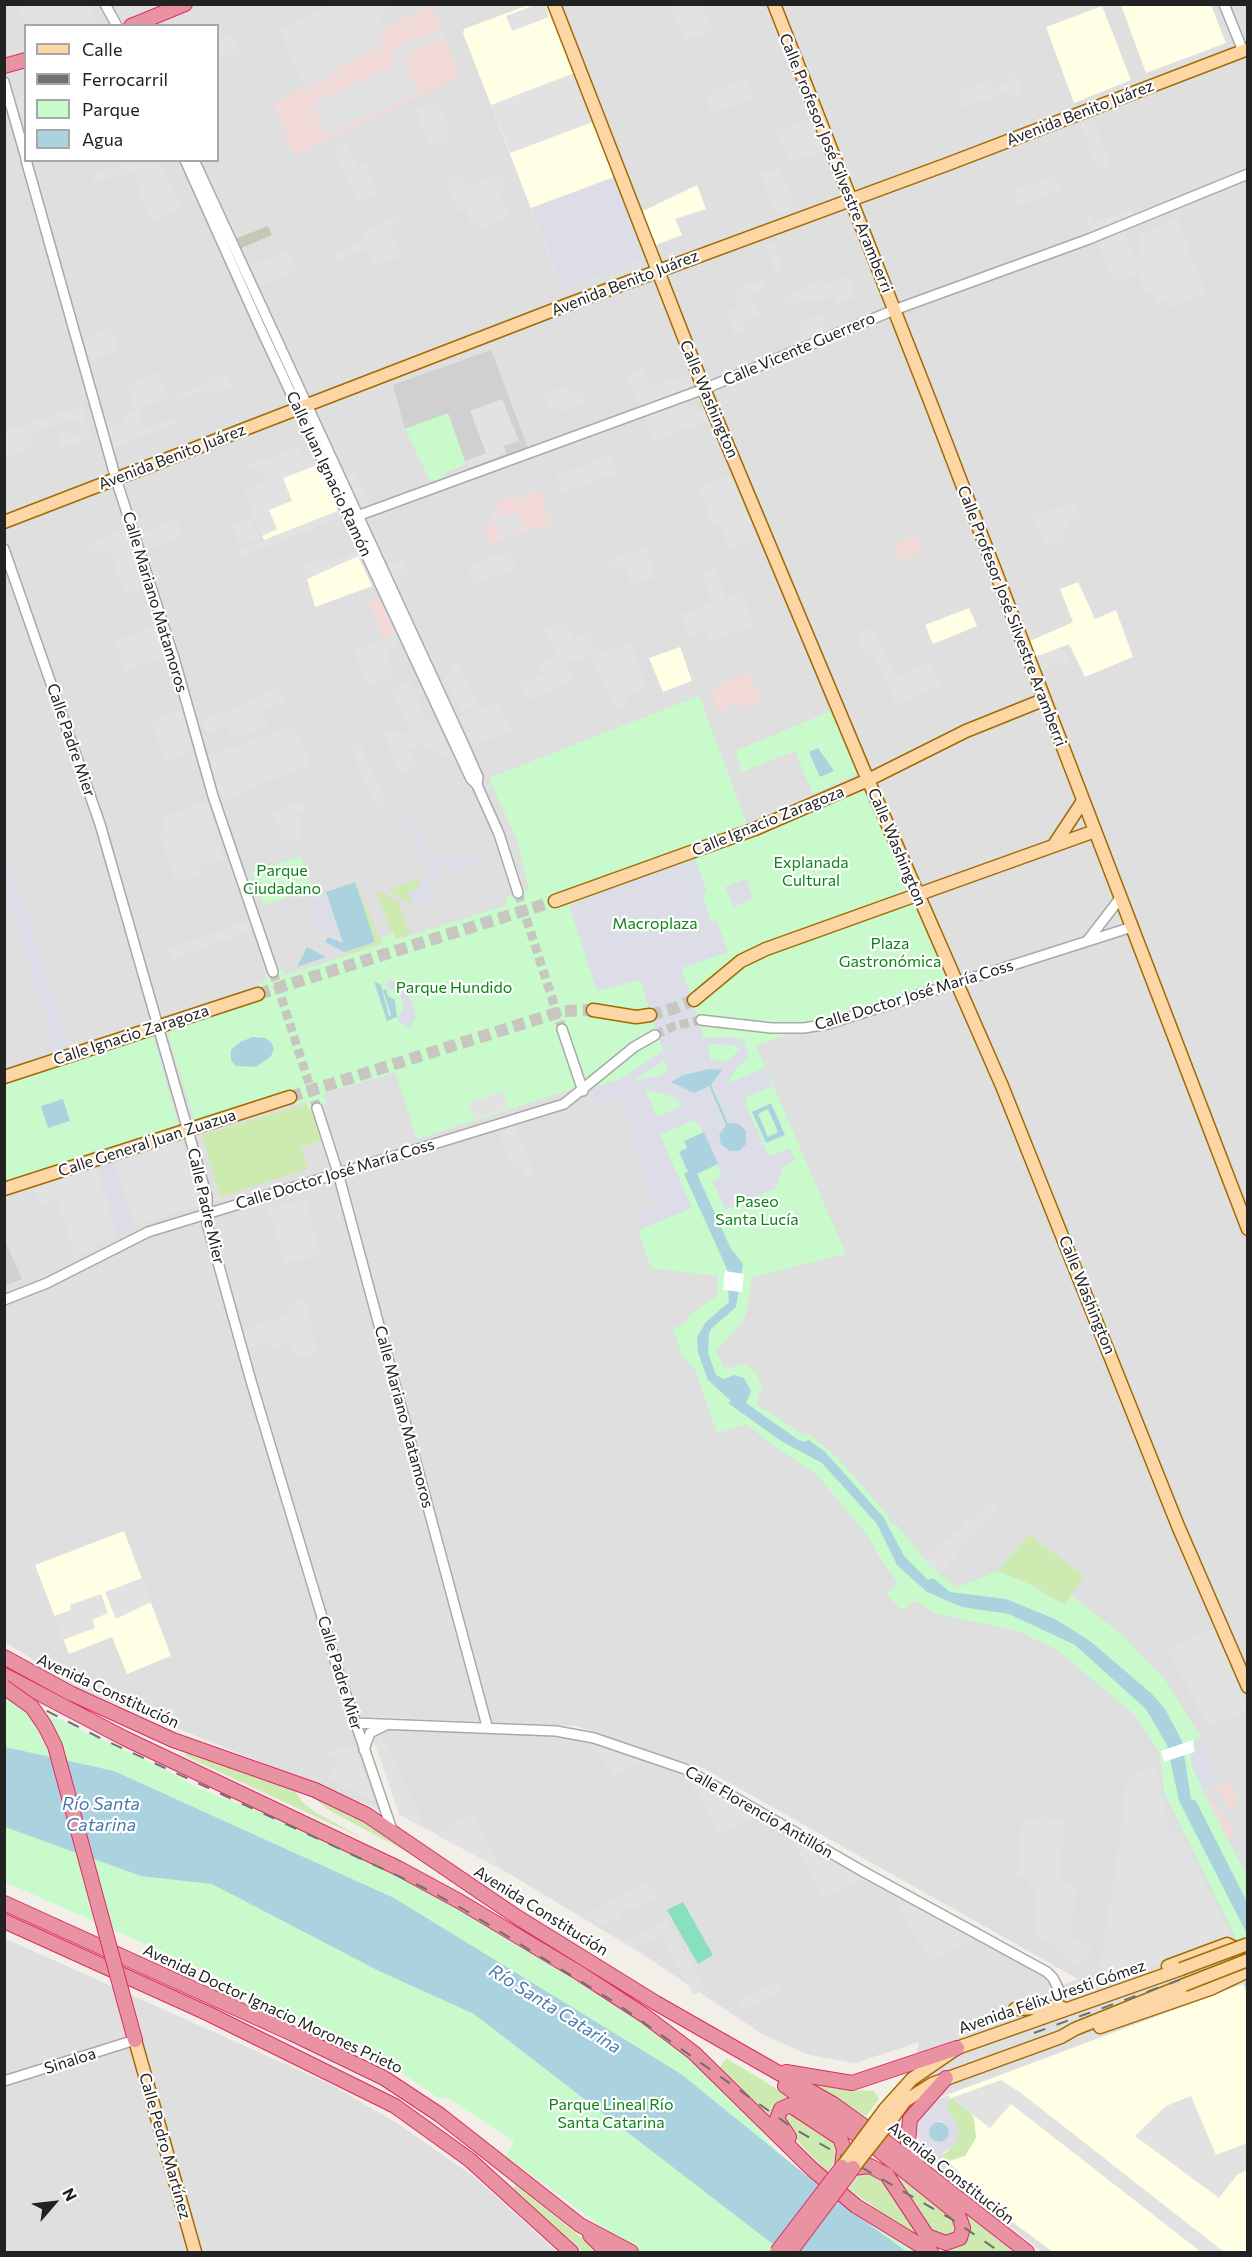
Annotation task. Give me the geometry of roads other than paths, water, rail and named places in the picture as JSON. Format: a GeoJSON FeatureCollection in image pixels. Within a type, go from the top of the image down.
{"type":"FeatureCollection","features":[{"type":"Feature","properties":{"kind":"highway"},"geometry":{"type":"LineString","coordinates":[[136,24],[185,4]]}},
{"type":"Feature","properties":{"kind":"highway"},"geometry":{"type":"LineString","coordinates":[[4,66],[24,61]]}},
{"type":"Feature","properties":{"kind":"highway","name":"Avenida Constitución"},"geometry":{"type":"LineString","coordinates":[[4,1658],[70,1693],[173,1740],[315,1790],[350,1806],[392,1830],[517,1917],[764,2066],[833,2104],[918,2167],[1027,2253]]}},
{"type":"Feature","properties":{"kind":"highway","name":"Avenida Constitución"},"geometry":{"type":"LineString","coordinates":[[4,1675],[124,1738],[332,1834],[434,1887],[515,1933],[668,2032],[708,2067],[813,2170],[875,2219],[931,2253]]}},
{"type":"Feature","properties":{"kind":"highway"},"geometry":{"type":"LineString","coordinates":[[4,1687],[32,1707],[55,1746],[135,2040]]}},
{"type":"Feature","properties":{"kind":"highway","name":"Avenida Doctor Ignacio Morones Prieto"},"geometry":{"type":"LineString","coordinates":[[4,1903],[303,2038],[384,2078],[440,2115],[580,2225],[631,2253]]}},
{"type":"Feature","properties":{"kind":"highway","name":"Avenida Doctor Ignacio Morones Prieto"},"geometry":{"type":"LineString","coordinates":[[4,1921],[209,2014],[395,2106],[470,2160],[571,2253]]}},
{"type":"Feature","properties":{"kind":"highway"},"geometry":{"type":"LineString","coordinates":[[764,2066],[820,2080],[852,2083],[957,2048]]}},
{"type":"Feature","properties":{"kind":"highway"},"geometry":{"type":"LineString","coordinates":[[764,2066],[790,2089],[905,2170],[958,2214],[962,2233],[957,2240],[940,2242],[927,2236],[916,2223],[892,2181],[883,2172],[870,2166],[848,2168],[840,2138],[794,2106],[781,2109],[777,2119],[813,2170]]}},
{"type":"Feature","properties":{"kind":"highway"},"geometry":{"type":"LineString","coordinates":[[918,2167],[908,2143],[908,2127],[915,2111],[946,2078]]}},
{"type":"Feature","properties":{"kind":"highway","name":"Avenida Félix Uresti Gómez"},"geometry":{"type":"LineString","coordinates":[[777,2253],[848,2168]]}},
{"type":"Feature","properties":{"kind":"highway","name":"Avenida Félix Uresti Gómez"},"geometry":{"type":"LineString","coordinates":[[790,2253],[848,2168]]}},
{"type":"Feature","properties":{"kind":"highway"},"geometry":{"type":"LineString","coordinates":[[580,2225],[607,2253]]}},
{"type":"Feature","properties":{"kind":"main road","name":"Calle Washington"},"geometry":{"type":"LineString","coordinates":[[554,4],[704,389],[916,893],[957,983],[1037,1172],[1178,1526],[1248,1687]]}},
{"type":"Feature","properties":{"kind":"main road","name":"Calle Profesor José Silvestre Aramberri"},"geometry":{"type":"LineString","coordinates":[[774,4],[1248,1229]]}},
{"type":"Feature","properties":{"kind":"main road","name":"Avenida Benito Juárez"},"geometry":{"type":"LineString","coordinates":[[4,522],[848,199],[948,164],[1245,50]]}},
{"type":"Feature","properties":{"kind":"main road","name":"Calle Ignacio Zaragoza"},"geometry":{"type":"LineString","coordinates":[[555,901],[755,829],[868,780],[966,731],[1043,700]]}},
{"type":"Feature","properties":{"kind":"main road"},"geometry":{"type":"LineString","coordinates":[[1054,845],[1083,801]]}},
{"type":"Feature","properties":{"kind":"main road"},"geometry":{"type":"LineString","coordinates":[[694,1000],[741,961],[795,938],[1095,831]]}},
{"type":"Feature","properties":{"kind":"main road","name":"Calle Ignacio Zaragoza"},"geometry":{"type":"LineString","coordinates":[[4,1077],[258,994]]}},
{"type":"Feature","properties":{"kind":"main road"},"geometry":{"type":"LineString","coordinates":[[593,1010],[636,1017],[650,1015]]}},
{"type":"Feature","properties":{"kind":"main road","name":"Calle General Juan Zuazua"},"geometry":{"type":"LineString","coordinates":[[4,1190],[290,1097]]}},
{"type":"Feature","properties":{"kind":"main road"},"geometry":{"type":"LineString","coordinates":[[1015,2009],[1056,2011],[1223,1944],[1235,1948],[1248,1971],[1210,1989],[1075,2036],[1061,2037]]}},
{"type":"Feature","properties":{"kind":"main road","name":"Avenida Félix Uresti Gómez"},"geometry":{"type":"LineString","coordinates":[[848,2168],[912,2079],[957,2048],[1248,1944]]}},
{"type":"Feature","properties":{"kind":"main road","name":"Avenida Félix Uresti Gómez"},"geometry":{"type":"LineString","coordinates":[[889,2113],[918,2091],[946,2078],[1061,2037],[1075,2029],[1248,1959]]}},
{"type":"Feature","properties":{"kind":"main road","name":"Calle Pedro Martínez"},"geometry":{"type":"LineString","coordinates":[[135,2040],[195,2253]]}},
{"type":"Feature","properties":{"kind":"street"},"geometry":{"type":"LineString","coordinates":[[105,4],[116,24]]}},
{"type":"Feature","properties":{"kind":"street"},"geometry":{"type":"LineString","coordinates":[[1224,4],[1245,50]]}},
{"type":"Feature","properties":{"kind":"street","name":"Calle Mariano Matamoros"},"geometry":{"type":"LineString","coordinates":[[4,82],[24,152]]}},
{"type":"Feature","properties":{"kind":"street","name":"Calle Mariano Matamoros"},"geometry":{"type":"LineString","coordinates":[[27,162],[116,479],[174,658],[213,796],[273,972]]}},
{"type":"Feature","properties":{"kind":"street","name":"Calle Juan Ignacio Ramón"},"geometry":{"type":"LineString","coordinates":[[186,162],[467,752],[478,777],[477,785],[499,834],[518,893]]}},
{"type":"Feature","properties":{"kind":"street","name":"Calle Juan Ignacio Ramón"},"geometry":{"type":"LineString","coordinates":[[195,162],[302,407]]}},
{"type":"Feature","properties":{"kind":"street","name":"Calle Vicente Guerrero"},"geometry":{"type":"LineString","coordinates":[[354,518],[426,489],[704,389],[894,310],[1089,238],[1248,174]]}},
{"type":"Feature","properties":{"kind":"street","name":"Calle Padre Mier"},"geometry":{"type":"LineString","coordinates":[[4,549],[88,787],[207,1197],[207,1223],[251,1381],[355,1723],[392,1830]]}},
{"type":"Feature","properties":{"kind":"street"},"geometry":{"type":"LineString","coordinates":[[1088,940],[1121,897]]}},
{"type":"Feature","properties":{"kind":"street","name":"Calle Doctor José María Coss"},"geometry":{"type":"LineString","coordinates":[[701,1020],[746,1026],[804,1028],[828,1024],[1132,927]]}},
{"type":"Feature","properties":{"kind":"street"},"geometry":{"type":"LineString","coordinates":[[562,1029],[583,1091]]}},
{"type":"Feature","properties":{"kind":"street","name":"Calle Doctor José María Coss"},"geometry":{"type":"LineString","coordinates":[[4,1300],[47,1283],[137,1236],[564,1104],[583,1091],[634,1047],[655,1035]]}},
{"type":"Feature","properties":{"kind":"street","name":"Calle Mariano Matamoros"},"geometry":{"type":"LineString","coordinates":[[317,1108],[338,1173],[487,1726]]}},
{"type":"Feature","properties":{"kind":"street","name":"Calle Florencio Antillón"},"geometry":{"type":"LineString","coordinates":[[355,1723],[487,1726],[574,1734],[664,1761],[693,1773],[843,1860],[1047,1972],[1059,1990],[1056,2011]]}},
{"type":"Feature","properties":{"kind":"street"},"geometry":{"type":"LineString","coordinates":[[364,1750],[373,1731],[392,1724]]}},
{"type":"Feature","properties":{"kind":"street","name":"Sinaloa"},"geometry":{"type":"LineString","coordinates":[[4,2081],[135,2040]]}},
{"type":"Feature","properties":{"kind":"water"},"geometry":{"type":"Polygon","coordinates":[[[818,748],[834,771],[820,777],[809,752],[818,748]]]}},
{"type":"Feature","properties":{"kind":"water"},"geometry":{"type":"Polygon","coordinates":[[[355,882],[375,942],[344,952],[325,942],[328,937],[343,943],[326,892],[355,882]]]}},
{"type":"Feature","properties":{"kind":"water"},"geometry":{"type":"Polygon","coordinates":[[[307,947],[326,957],[297,967],[307,947]]]}},
{"type":"Feature","properties":{"kind":"water"},"geometry":{"type":"Polygon","coordinates":[[[374,981],[381,985],[389,1016],[391,1015],[383,990],[386,989],[388,996],[395,1000],[397,1017],[387,1021],[374,981]]]}},
{"type":"Feature","properties":{"kind":"water"},"geometry":{"type":"Polygon","coordinates":[[[253,1037],[265,1038],[271,1042],[274,1049],[271,1056],[256,1067],[236,1066],[231,1060],[231,1050],[240,1042],[253,1037]]]}},
{"type":"Feature","properties":{"kind":"water"},"geometry":{"type":"Polygon","coordinates":[[[709,1069],[722,1070],[711,1085],[728,1123],[739,1124],[746,1131],[746,1144],[739,1151],[730,1151],[721,1144],[719,1135],[726,1125],[709,1086],[694,1093],[671,1082],[684,1075],[709,1069]]]}},
{"type":"Feature","properties":{"kind":"water"},"geometry":{"type":"Polygon","coordinates":[[[63,1099],[70,1121],[48,1128],[41,1106],[63,1099]]]}},
{"type":"Feature","properties":{"kind":"water"},"geometry":{"type":"Polygon","coordinates":[[[771,1103],[785,1135],[766,1143],[752,1112],[771,1103]],[[768,1109],[758,1114],[768,1137],[778,1132],[768,1109]]]}},
{"type":"Feature","properties":{"kind":"water"},"geometry":{"type":"Polygon","coordinates":[[[704,1132],[718,1164],[697,1174],[730,1247],[743,1264],[736,1307],[711,1329],[709,1334],[708,1353],[716,1375],[724,1379],[734,1375],[744,1378],[751,1391],[746,1403],[797,1439],[804,1442],[809,1440],[825,1452],[884,1518],[904,1556],[928,1580],[933,1578],[950,1592],[1006,1599],[1055,1619],[1090,1641],[1152,1694],[1165,1709],[1182,1741],[1191,1799],[1196,1801],[1247,1902],[1247,1934],[1179,1801],[1167,1745],[1146,1709],[1075,1645],[1009,1614],[962,1607],[927,1592],[897,1565],[877,1524],[822,1463],[781,1441],[728,1403],[731,1401],[708,1380],[698,1352],[697,1337],[706,1322],[729,1302],[727,1269],[684,1174],[688,1172],[679,1152],[687,1148],[684,1141],[704,1132]]]}},
{"type":"Feature","properties":{"kind":"water","name":"Río Santa Catarina"},"geometry":{"type":"Polygon","coordinates":[[[5,1747],[114,1771],[394,1898],[681,2074],[839,2202],[907,2252],[783,2252],[474,2014],[379,1971],[212,1884],[141,1876],[5,1827],[5,1747]]]}},
{"type":"Feature","properties":{"kind":"water"},"geometry":{"type":"Polygon","coordinates":[[[935,2122],[943,2122],[949,2128],[949,2136],[943,2142],[935,2142],[929,2136],[929,2128],[935,2122]]]}},
{"type":"Feature","properties":{"kind":"tunnel"},"geometry":{"type":"LineString","coordinates":[[518,893],[562,1029]]}},
{"type":"Feature","properties":{"kind":"tunnel"},"geometry":{"type":"LineString","coordinates":[[258,994],[555,901]]}},
{"type":"Feature","properties":{"kind":"tunnel"},"geometry":{"type":"LineString","coordinates":[[273,972],[317,1108]]}},
{"type":"Feature","properties":{"kind":"tunnel"},"geometry":{"type":"LineString","coordinates":[[650,1015],[694,1000]]}},
{"type":"Feature","properties":{"kind":"tunnel"},"geometry":{"type":"LineString","coordinates":[[290,1097],[563,1011],[593,1010]]}},
{"type":"Feature","properties":{"kind":"tunnel"},"geometry":{"type":"LineString","coordinates":[[655,1035],[674,1026],[701,1020]]}},
{"type":"Feature","properties":{"kind":"railway"},"geometry":{"type":"LineString","coordinates":[[4,1689],[98,1737],[422,1887],[463,1909],[616,2003],[793,2128],[953,2220],[1000,2252]]}},
{"type":"Feature","properties":{"kind":"railway"},"geometry":{"type":"LineString","coordinates":[[1034,2033],[1248,1955]]}},
{"type":"Feature","properties":{"kind":"park label","name":"Explanada Cultural"},"geometry":{"type":"Point","coordinates":[811,872]}},
{"type":"Feature","properties":{"kind":"park label","name":"Parque Ciudadano"},"geometry":{"type":"Point","coordinates":[282,880]}},
{"type":"Feature","properties":{"kind":"park label","name":"Macroplaza"},"geometry":{"type":"Point","coordinates":[655,924]}},
{"type":"Feature","properties":{"kind":"park label","name":"Plaza Gastronómica"},"geometry":{"type":"Point","coordinates":[890,953]}},
{"type":"Feature","properties":{"kind":"park label","name":"Parque Hundido"},"geometry":{"type":"Point","coordinates":[454,988]}},
{"type":"Feature","properties":{"kind":"park label","name":"Paseo Santa Lucía"},"geometry":{"type":"Point","coordinates":[757,1211]}},
{"type":"Feature","properties":{"kind":"park label","name":"Parque Lineal Río Santa Catarina"},"geometry":{"type":"Point","coordinates":[611,2114]}}]}
